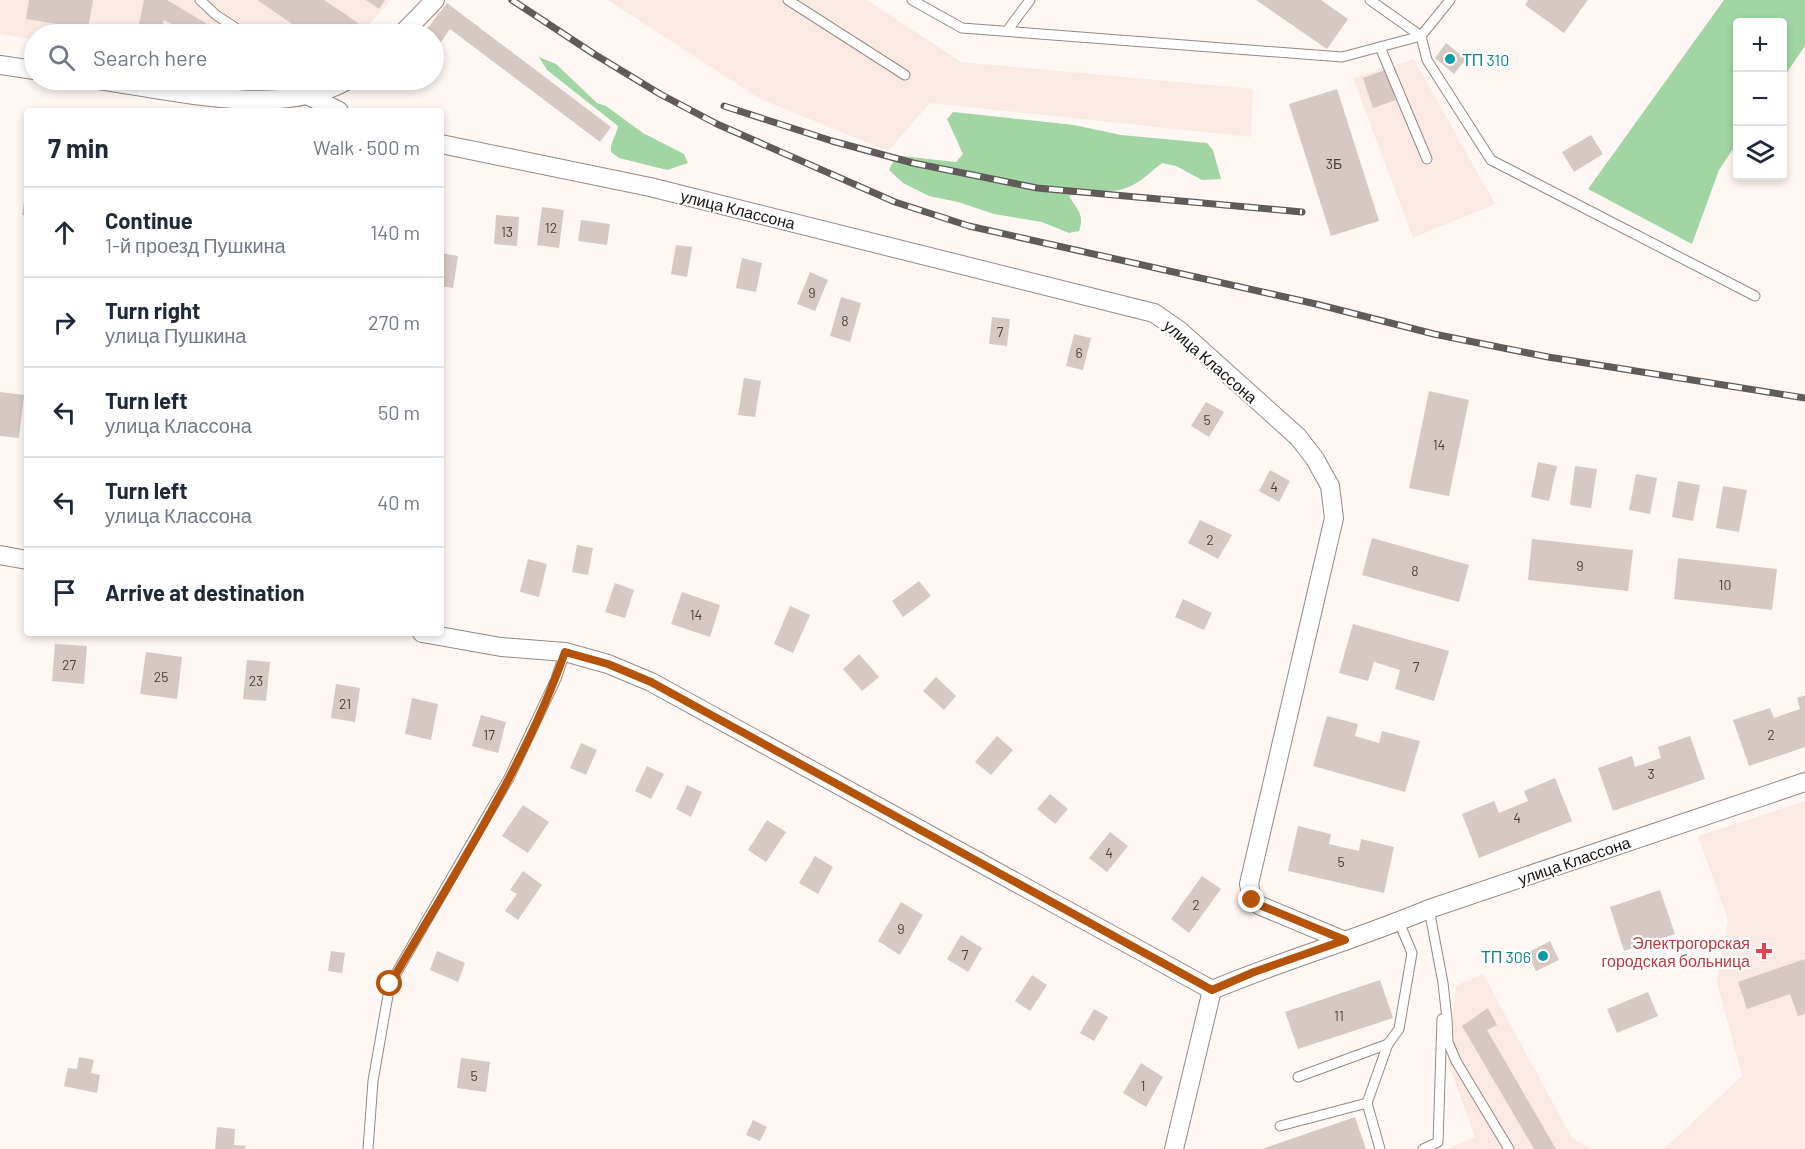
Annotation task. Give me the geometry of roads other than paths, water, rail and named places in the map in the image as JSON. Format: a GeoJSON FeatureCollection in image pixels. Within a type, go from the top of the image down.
{"type":"FeatureCollection","features":[{"type":"Feature","properties":{"kind":"street"},"geometry":{"type":"LineString","coordinates":[[412,24],[435,0]]}},
{"type":"Feature","properties":{"kind":"street"},"geometry":{"type":"LineString","coordinates":[[0,65],[24,69]]}},
{"type":"Feature","properties":{"kind":"street"},"geometry":{"type":"LineString","coordinates":[[166,90],[226,99],[268,100],[327,90]]}},
{"type":"Feature","properties":{"kind":"street"},"geometry":{"type":"LineString","coordinates":[[307,95],[333,108]]}},
{"type":"Feature","properties":{"kind":"street","name":"улица Классона"},"geometry":{"type":"LineString","coordinates":[[444,145],[650,187],[1154,313],[1180,331],[1298,437],[1315,459],[1330,486],[1334,518],[1249,884],[1252,900],[1262,906],[1345,940]]}},
{"type":"Feature","properties":{"kind":"street"},"geometry":{"type":"LineString","coordinates":[[0,555],[24,559]]}},
{"type":"Feature","properties":{"kind":"street"},"geometry":{"type":"LineString","coordinates":[[439,636],[501,647],[565,652],[608,664],[651,682],[1212,990],[1174,1149]]}},
{"type":"Feature","properties":{"kind":"street","name":"улица Классона"},"geometry":{"type":"LineString","coordinates":[[1212,990],[1254,972],[1399,922],[1429,909],[1805,782]]}},
{"type":"Feature","properties":{"kind":"lane"},"geometry":{"type":"LineString","coordinates":[[200,0],[230,24]]}},
{"type":"Feature","properties":{"kind":"lane"},"geometry":{"type":"LineString","coordinates":[[788,0],[905,75]]}},
{"type":"Feature","properties":{"kind":"lane"},"geometry":{"type":"LineString","coordinates":[[912,0],[962,28],[1342,57],[1421,36],[1450,0]]}},
{"type":"Feature","properties":{"kind":"lane"},"geometry":{"type":"LineString","coordinates":[[1007,31],[1030,0]]}},
{"type":"Feature","properties":{"kind":"lane"},"geometry":{"type":"LineString","coordinates":[[1370,0],[1421,36],[1427,60],[1491,160],[1755,296]]}},
{"type":"Feature","properties":{"kind":"lane"},"geometry":{"type":"LineString","coordinates":[[1380,47],[1427,159]]}},
{"type":"Feature","properties":{"kind":"lane"},"geometry":{"type":"LineString","coordinates":[[304,90],[307,95]]}},
{"type":"Feature","properties":{"kind":"lane"},"geometry":{"type":"LineString","coordinates":[[368,1149],[373,1081],[390,984],[509,778],[556,679],[565,652]]}},
{"type":"Feature","properties":{"kind":"lane"},"geometry":{"type":"LineString","coordinates":[[1429,909],[1443,983],[1448,1042],[1456,1061],[1509,1149]]}},
{"type":"Feature","properties":{"kind":"lane"},"geometry":{"type":"LineString","coordinates":[[1380,1149],[1367,1103],[1388,1044],[1399,1029],[1412,953],[1399,922]]}},
{"type":"Feature","properties":{"kind":"lane"},"geometry":{"type":"LineString","coordinates":[[1423,1149],[1440,1145],[1443,983]]}},
{"type":"Feature","properties":{"kind":"lane"},"geometry":{"type":"LineString","coordinates":[[1298,1077],[1388,1044]]}},
{"type":"Feature","properties":{"kind":"lane"},"geometry":{"type":"LineString","coordinates":[[1280,1126],[1367,1103]]}},
{"type":"Feature","properties":{"kind":"railway"},"geometry":{"type":"LineString","coordinates":[[512,0],[660,94],[717,124],[895,202],[969,226],[1316,304],[1434,334],[1548,357],[1805,398]]}},
{"type":"Feature","properties":{"kind":"railway"},"geometry":{"type":"LineString","coordinates":[[724,106],[832,141],[913,163],[1037,188],[1302,212]]}},
{"type":"Feature","properties":{"kind":"place","name":"ТП 310"},"geometry":{"type":"Point","coordinates":[1450,59]}},
{"type":"Feature","properties":{"kind":"place","name":"Электрогорская городская больница"},"geometry":{"type":"Point","coordinates":[1764,951]}},
{"type":"Feature","properties":{"kind":"place","name":"ТП 306"},"geometry":{"type":"Point","coordinates":[1543,956]}}]}
